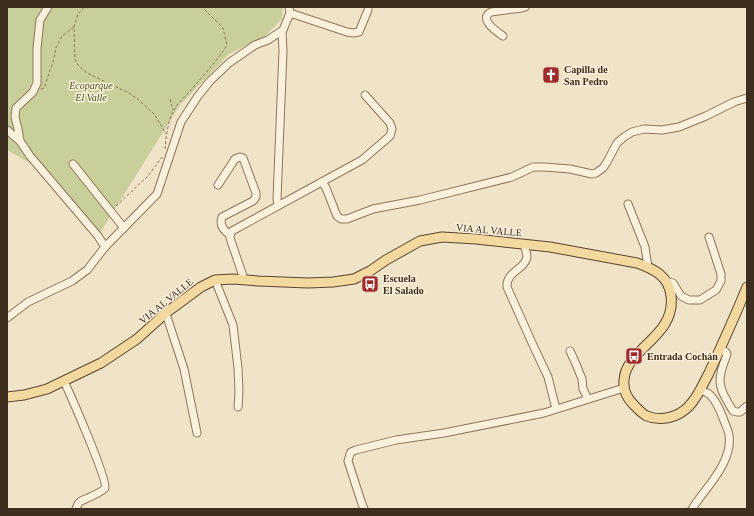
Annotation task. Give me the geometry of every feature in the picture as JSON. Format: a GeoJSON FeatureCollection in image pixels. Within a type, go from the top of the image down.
{"type":"FeatureCollection","features":[{"type":"Feature","properties":{"kind":"main road","name":"VIA AL VALLE"},"geometry":{"type":"LineString","coordinates":[[7,397],[24,395],[47,389],[101,363],[137,339],[201,287],[215,280],[243,279],[258,281],[334,282],[354,279],[420,241],[442,236],[550,247],[588,253],[637,263],[648,267],[660,274],[665,281]]}},
{"type":"Feature","properties":{"kind":"main road"},"geometry":{"type":"LineString","coordinates":[[665,281],[669,285],[671,298],[671,310],[666,323],[657,335],[631,361],[626,370],[624,380],[624,388],[628,398],[641,412],[647,416],[662,419],[676,415],[689,407],[700,390],[747,287]]}},
{"type":"Feature","properties":{"kind":"street"},"geometry":{"type":"LineString","coordinates":[[20,141],[15,117],[16,108],[33,92],[36,83],[36,48],[40,20],[48,7]]}},
{"type":"Feature","properties":{"kind":"street"},"geometry":{"type":"LineString","coordinates":[[502,36],[487,22],[486,18],[488,14],[491,12],[525,7]]}},
{"type":"Feature","properties":{"kind":"street"},"geometry":{"type":"LineString","coordinates":[[278,205],[283,51],[282,31],[290,10],[353,33],[359,32],[368,10]]}},
{"type":"Feature","properties":{"kind":"street"},"geometry":{"type":"LineString","coordinates":[[7,318],[28,302],[72,281],[87,270],[105,247],[156,194],[181,122],[210,81],[229,63],[255,45],[268,40],[282,31]]}},
{"type":"Feature","properties":{"kind":"street"},"geometry":{"type":"LineString","coordinates":[[230,235],[233,230],[362,160],[390,136],[392,129],[390,123],[366,95]]}},
{"type":"Feature","properties":{"kind":"street"},"geometry":{"type":"LineString","coordinates":[[322,182],[326,188],[337,216],[344,220],[373,209],[420,200],[512,177],[533,167],[570,169],[592,174],[596,173],[607,162],[617,143],[632,132],[644,129],[662,130],[679,127],[734,102],[747,98]]}},
{"type":"Feature","properties":{"kind":"street"},"geometry":{"type":"LineString","coordinates":[[7,130],[20,141],[30,156],[98,236],[105,247]]}},
{"type":"Feature","properties":{"kind":"street"},"geometry":{"type":"LineString","coordinates":[[218,185],[235,159],[238,157],[243,158],[256,196],[253,201],[222,217],[221,220],[224,231],[230,235],[243,279]]}},
{"type":"Feature","properties":{"kind":"street"},"geometry":{"type":"LineString","coordinates":[[73,164],[124,228]]}},
{"type":"Feature","properties":{"kind":"street"},"geometry":{"type":"LineString","coordinates":[[628,204],[645,247],[648,267]]}},
{"type":"Feature","properties":{"kind":"street"},"geometry":{"type":"LineString","coordinates":[[665,281],[673,284],[681,296],[689,300],[700,300],[716,290],[721,281],[721,274],[709,237]]}},
{"type":"Feature","properties":{"kind":"street"},"geometry":{"type":"LineString","coordinates":[[524,244],[527,257],[524,263],[509,277],[507,287],[548,377],[556,409]]}},
{"type":"Feature","properties":{"kind":"street"},"geometry":{"type":"LineString","coordinates":[[215,280],[232,325],[238,368],[238,407]]}},
{"type":"Feature","properties":{"kind":"street"},"geometry":{"type":"LineString","coordinates":[[166,314],[184,369],[197,433]]}},
{"type":"Feature","properties":{"kind":"street"},"geometry":{"type":"LineString","coordinates":[[720,349],[727,354],[720,373],[722,390],[725,399],[735,412],[740,412],[747,406]]}},
{"type":"Feature","properties":{"kind":"street"},"geometry":{"type":"LineString","coordinates":[[570,351],[582,379],[583,389],[588,399]]}},
{"type":"Feature","properties":{"kind":"street"},"geometry":{"type":"LineString","coordinates":[[64,381],[86,430],[105,486],[104,490],[81,502],[76,506],[76,509]]}},
{"type":"Feature","properties":{"kind":"street"},"geometry":{"type":"LineString","coordinates":[[364,509],[348,461],[350,454],[354,451],[396,440],[544,413],[624,388]]}},
{"type":"Feature","properties":{"kind":"street"},"geometry":{"type":"LineString","coordinates":[[692,509],[710,486],[726,456],[730,445],[728,430],[722,414],[709,394],[700,390]]}},
{"type":"Feature","properties":{"kind":"path"},"geometry":{"type":"LineString","coordinates":[[84,7],[78,14],[74,26],[75,59],[78,65],[87,73],[129,93],[140,101],[156,115],[166,134]]}},
{"type":"Feature","properties":{"kind":"path"},"geometry":{"type":"LineString","coordinates":[[110,211],[148,176],[159,162],[164,153],[166,134],[173,110],[227,45],[223,28],[202,7]]}},
{"type":"Feature","properties":{"kind":"path"},"geometry":{"type":"LineString","coordinates":[[33,92],[36,93],[44,88],[56,48],[62,36],[74,26]]}},
{"type":"Feature","properties":{"kind":"path"},"geometry":{"type":"LineString","coordinates":[[170,99],[173,110]]}},
{"type":"Feature","properties":{"kind":"green space","name":"Ecoparque El Valle"},"geometry":{"type":"Polygon","coordinates":[[[7,7],[283,7],[282,19],[265,36],[229,54],[180,105],[98,236],[42,170],[7,150],[7,7]]]}},
{"type":"Feature","properties":{"kind":"place","name":"Capilla de San Pedro"},"geometry":{"type":"Point","coordinates":[551,75]}},
{"type":"Feature","properties":{"kind":"place","name":"Escuela El Salado"},"geometry":{"type":"Point","coordinates":[370,284]}},
{"type":"Feature","properties":{"kind":"place","name":"Entrada Cochán"},"geometry":{"type":"Point","coordinates":[634,356]}}]}
